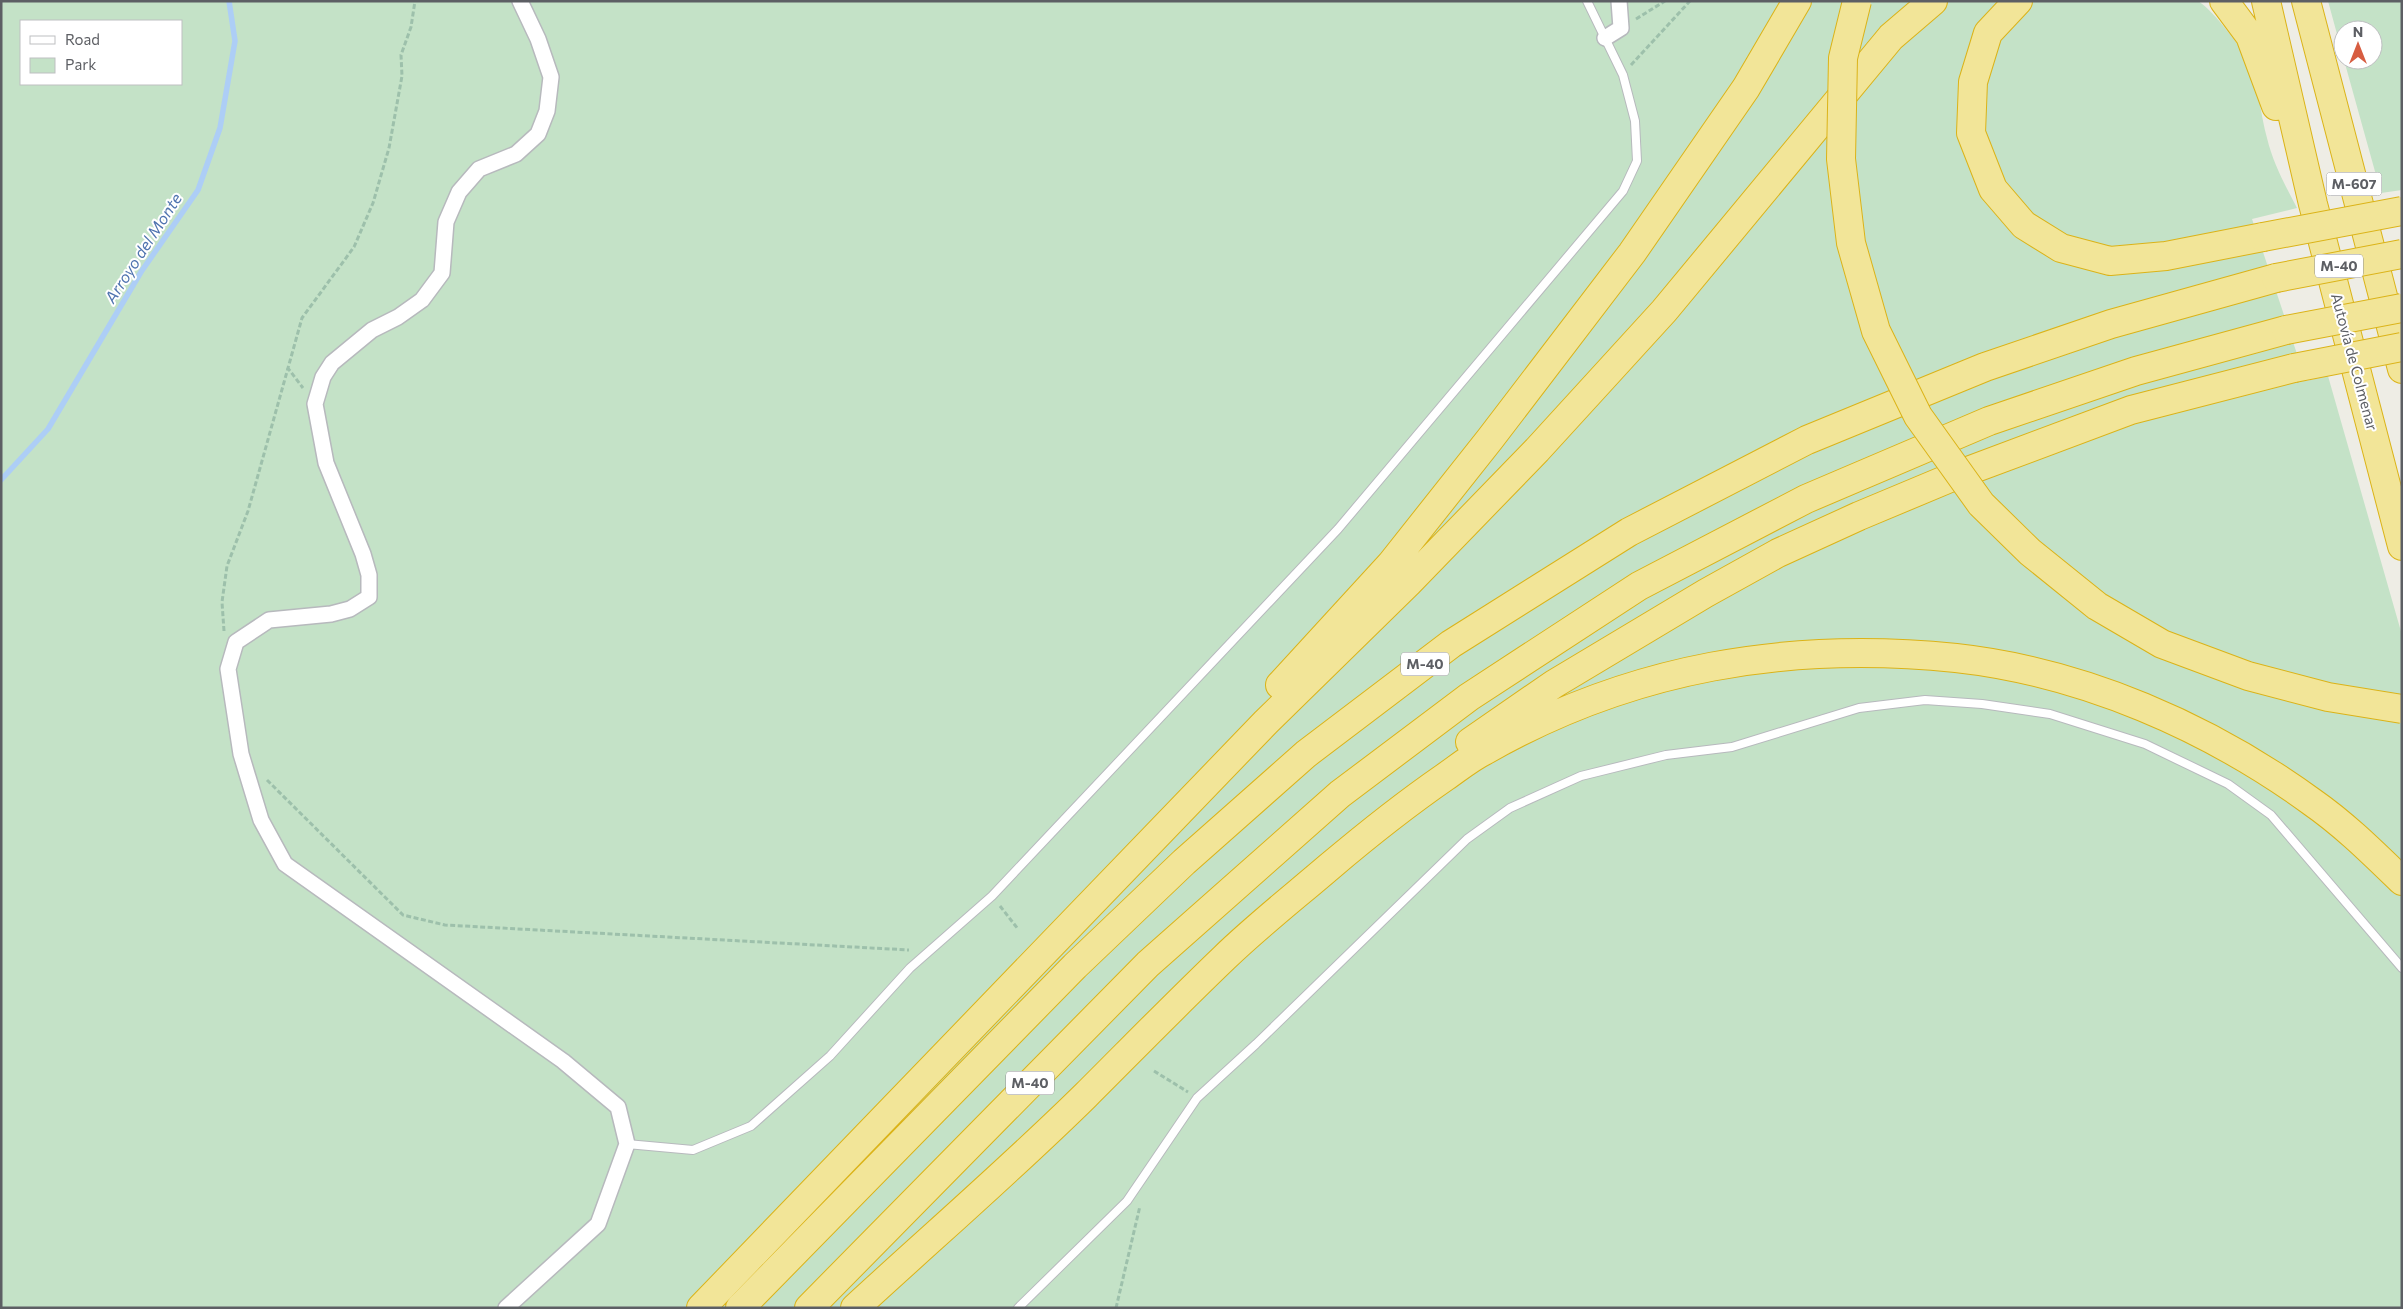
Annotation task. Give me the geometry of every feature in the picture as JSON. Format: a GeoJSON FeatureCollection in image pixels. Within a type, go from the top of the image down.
{"type":"FeatureCollection","features":[{"type":"Feature","properties":{"kind":"highway"},"geometry":{"type":"LineString","coordinates":[[792,1216],[1391,564],[1490,439],[1632,253],[1746,88],[1797,1]]}},
{"type":"Feature","properties":{"kind":"highway"},"geometry":{"type":"LineString","coordinates":[[1856,1],[1842,58],[1841,159],[1851,243],[1876,331],[1914,408],[1981,504],[2030,552],[2097,606],[2162,644],[2248,676],[2328,697],[2402,709]]}},
{"type":"Feature","properties":{"kind":"highway"},"geometry":{"type":"LineString","coordinates":[[701,1308],[792,1216],[1266,722],[1408,583],[1537,450],[1664,311],[1891,37],[1933,1]]}},
{"type":"Feature","properties":{"kind":"highway"},"geometry":{"type":"LineString","coordinates":[[2018,1],[1988,33],[1973,82],[1971,133],[1993,189],[2024,225],[2060,248],[2110,260],[2166,256],[2402,211]]}},
{"type":"Feature","properties":{"kind":"highway"},"geometry":{"type":"LineString","coordinates":[[2224,1],[2250,36],[2313,204]]}},
{"type":"Feature","properties":{"kind":"highway","name":"Autovía de Colmenar"},"geometry":{"type":"LineString","coordinates":[[2266,1],[2313,204],[2402,546]]}},
{"type":"Feature","properties":{"kind":"highway","name":"M-607"},"geometry":{"type":"LineString","coordinates":[[2306,1],[2402,368]]}},
{"type":"Feature","properties":{"kind":"highway","name":"M-40"},"geometry":{"type":"LineString","coordinates":[[740,1308],[1075,966],[1184,862],[1306,754],[1451,644],[1629,532],[1807,440],[2012,358],[2111,324],[2276,278],[2402,254]]}},
{"type":"Feature","properties":{"kind":"highway","name":"M-40"},"geometry":{"type":"LineString","coordinates":[[809,1308],[1148,964],[1340,794],[1469,697],[1639,586],[1806,499],[1988,420],[2136,371],[2286,330],[2402,308]]}},
{"type":"Feature","properties":{"kind":"highway"},"geometry":{"type":"LineString","coordinates":[[984,1189],[1220,949],[1358,826],[1473,740],[1554,684],[1754,567],[1859,516],[1966,471],[2131,410],[2294,368],[2402,347]]}},
{"type":"Feature","properties":{"kind":"highway"},"geometry":{"type":"LineString","coordinates":[[855,1308],[1078,1103],[1228,955],[1390,815],[1481,752],[1560,712],[1640,683],[1730,662],[1814,653],[1896,652],[1983,661],[2052,676],[2118,697],[2191,729],[2258,766],[2314,802],[2364,844],[2402,882]]}},
{"type":"Feature","properties":{"kind":"street"},"geometry":{"type":"LineString","coordinates":[[506,1308],[598,1224],[627,1144],[618,1107],[570,1067],[285,864],[261,820],[241,754],[228,669],[236,642],[269,620],[331,614],[350,609],[368,597],[369,575],[326,463],[316,404],[323,377],[332,363],[372,330],[398,317],[422,300],[442,273],[446,222],[459,192],[479,169],[516,154],[538,134],[547,111],[551,77],[538,39],[520,1]]}},
{"type":"Feature","properties":{"kind":"street"},"geometry":{"type":"LineString","coordinates":[[1605,38],[1620,28],[1619,1]]}},
{"type":"Feature","properties":{"kind":"lane"},"geometry":{"type":"LineString","coordinates":[[627,1144],[693,1150],[752,1126],[830,1056],[910,968],[992,896],[1338,529],[1623,191],[1637,161],[1635,121],[1622,75],[1586,1]]}},
{"type":"Feature","properties":{"kind":"lane"},"geometry":{"type":"LineString","coordinates":[[1018,1308],[1127,1201],[1197,1098],[1256,1044],[1467,839],[1510,808],[1581,776],[1666,755],[1732,747],[1860,708],[1925,700],[1982,704],[2050,714],[2145,744],[2228,784],[2271,815],[2402,968]]}},
{"type":"Feature","properties":{"kind":"path"},"geometry":{"type":"LineString","coordinates":[[228,669],[222,602],[227,566],[248,511],[302,318],[354,248],[373,203],[389,148],[402,76],[401,55],[411,27],[415,1]]}},
{"type":"Feature","properties":{"kind":"path"},"geometry":{"type":"LineString","coordinates":[[1620,28],[1665,1]]}},
{"type":"Feature","properties":{"kind":"path"},"geometry":{"type":"LineString","coordinates":[[1622,75],[1690,1]]}},
{"type":"Feature","properties":{"kind":"path"},"geometry":{"type":"LineString","coordinates":[[241,754],[403,915],[444,925],[929,951]]}},
{"type":"Feature","properties":{"kind":"path"},"geometry":{"type":"LineString","coordinates":[[992,896],[1018,930]]}},
{"type":"Feature","properties":{"kind":"path"},"geometry":{"type":"LineString","coordinates":[[1154,1071],[1197,1098]]}},
{"type":"Feature","properties":{"kind":"path"},"geometry":{"type":"LineString","coordinates":[[1116,1308],[1150,1168]]}},
{"type":"Feature","properties":{"kind":"green space"},"geometry":{"type":"Polygon","coordinates":[[[1,1],[2198,1],[2221,22],[2249,62],[2270,147],[2280,174],[2297,208],[2252,219],[2306,381],[2328,376],[2402,635],[2402,1308],[1,1308],[1,1]]]}},
{"type":"Feature","properties":{"kind":"green space"},"geometry":{"type":"Polygon","coordinates":[[[2328,1],[2402,1],[2402,190],[2381,193],[2347,70],[2383,70],[2383,20],[2333,20],[2328,1]]]}},
{"type":"Feature","properties":{"kind":"waterway","name":"Arroyo del Monte"},"geometry":{"type":"LineString","coordinates":[[1,480],[48,429],[141,272],[198,190],[220,128],[235,41],[229,1]]}}]}
